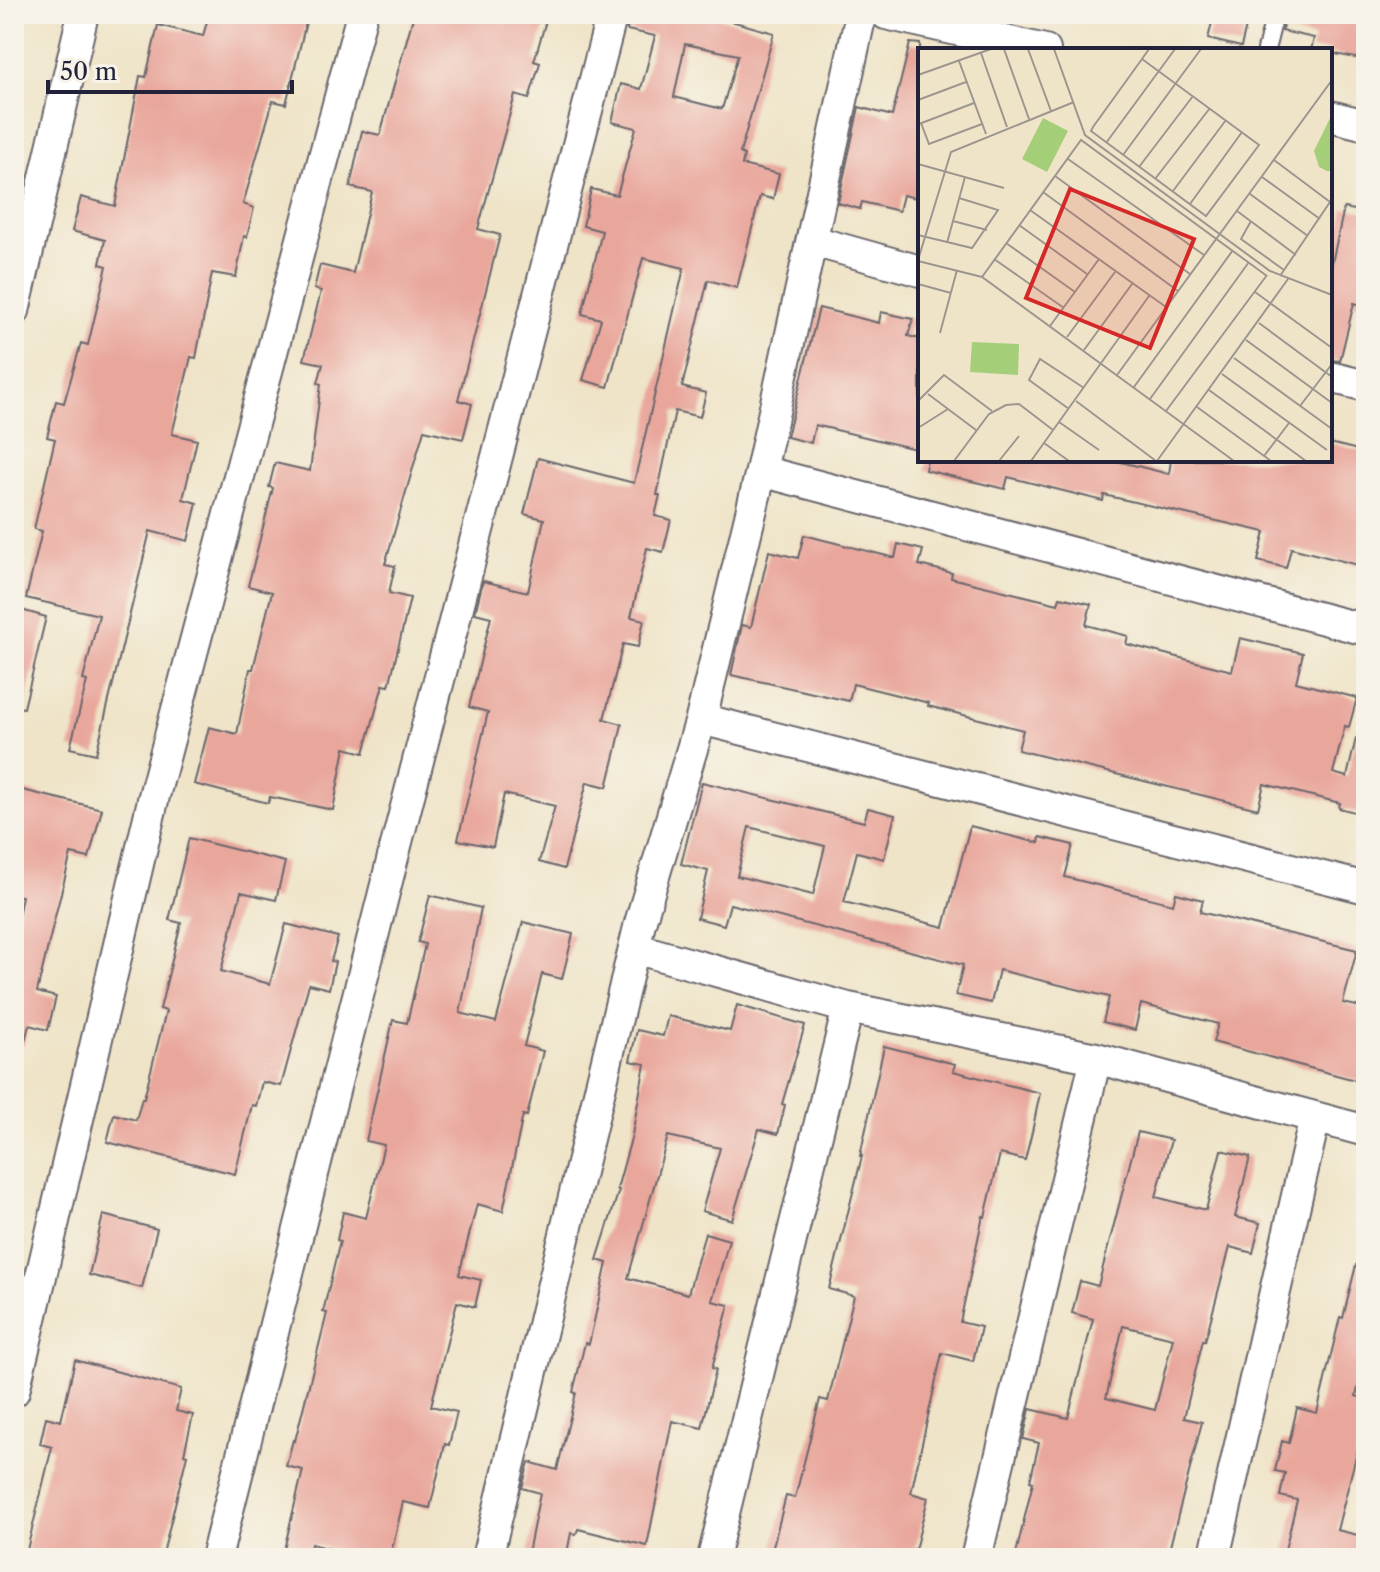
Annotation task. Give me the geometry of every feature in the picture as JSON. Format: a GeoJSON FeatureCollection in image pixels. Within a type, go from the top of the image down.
{"type":"FeatureCollection","features":[{"type":"Feature","properties":{"kind":"street"},"geometry":{"type":"LineString","coordinates":[[14,311],[83,14]]}},
{"type":"Feature","properties":{"kind":"street"},"geometry":{"type":"LineString","coordinates":[[14,1391],[154,796],[362,14]]}},
{"type":"Feature","properties":{"kind":"street"},"geometry":{"type":"LineString","coordinates":[[216,1558],[388,877],[612,14]]}},
{"type":"Feature","properties":{"kind":"street"},"geometry":{"type":"LineString","coordinates":[[487,1558],[634,948],[701,719],[761,471],[861,14]]}},
{"type":"Feature","properties":{"kind":"street"},"geometry":{"type":"LineString","coordinates":[[886,14],[1036,48]]}},
{"type":"Feature","properties":{"kind":"street"},"geometry":{"type":"LineString","coordinates":[[1332,116],[1366,125]]}},
{"type":"Feature","properties":{"kind":"street"},"geometry":{"type":"LineString","coordinates":[[813,241],[918,270]]}},
{"type":"Feature","properties":{"kind":"street"},"geometry":{"type":"LineString","coordinates":[[1332,378],[1366,386]]}},
{"type":"Feature","properties":{"kind":"street"},"geometry":{"type":"LineString","coordinates":[[761,471],[1366,630]]}},
{"type":"Feature","properties":{"kind":"street"},"geometry":{"type":"LineString","coordinates":[[701,719],[1366,888]]}},
{"type":"Feature","properties":{"kind":"street"},"geometry":{"type":"LineString","coordinates":[[634,948],[848,1008],[1096,1058],[1366,1131]]}},
{"type":"Feature","properties":{"kind":"street"},"geometry":{"type":"LineString","coordinates":[[713,1558],[848,1008]]}},
{"type":"Feature","properties":{"kind":"street"},"geometry":{"type":"LineString","coordinates":[[976,1558],[1096,1058]]}},
{"type":"Feature","properties":{"kind":"street"},"geometry":{"type":"LineString","coordinates":[[1214,1558],[1315,1117]]}},
{"type":"Feature","properties":{"kind":"lane"},"geometry":{"type":"LineString","coordinates":[[1266,48],[1275,14]]}},
{"type":"Feature","properties":{"kind":"building"},"geometry":{"type":"Polygon","coordinates":[[[209,14],[308,14],[286,104],[273,101],[243,204],[254,208],[247,237],[244,236],[236,277],[212,273],[196,358],[191,357],[172,434],[197,440],[183,499],[197,503],[188,541],[150,531],[96,754],[70,748],[99,615],[26,598],[42,531],[34,529],[55,439],[47,437],[56,401],[64,403],[81,343],[88,345],[107,266],[100,264],[105,240],[72,231],[81,197],[115,206],[140,76],[146,77],[158,25],[203,36],[209,14]]]}},
{"type":"Feature","properties":{"kind":"building"},"geometry":{"type":"Polygon","coordinates":[[[414,14],[548,14],[534,61],[540,63],[529,99],[515,95],[478,229],[500,235],[458,400],[472,404],[463,439],[424,430],[385,564],[395,566],[389,593],[410,598],[389,686],[383,685],[364,753],[345,748],[333,810],[270,797],[268,803],[194,784],[209,727],[237,734],[250,669],[253,669],[272,592],[248,586],[273,488],[269,487],[275,463],[310,471],[321,384],[318,383],[323,364],[304,360],[321,291],[314,289],[320,265],[353,273],[372,192],[350,187],[362,131],[380,135],[414,14]]]}},
{"type":"Feature","properties":{"kind":"building"},"geometry":{"type":"Polygon","coordinates":[[[629,14],[706,14],[774,33],[740,153],[744,155],[742,165],[779,174],[773,199],[760,196],[737,288],[708,280],[682,387],[706,393],[700,417],[675,411],[655,516],[671,520],[663,552],[647,548],[631,617],[644,620],[638,647],[623,644],[604,719],[622,724],[616,751],[607,787],[587,782],[564,869],[539,862],[555,806],[504,794],[493,847],[458,840],[488,712],[469,707],[491,617],[475,613],[483,581],[528,592],[544,519],[524,514],[538,458],[634,483],[684,268],[643,258],[608,387],[583,380],[601,319],[582,314],[602,231],[583,226],[591,189],[617,195],[636,128],[612,122],[621,84],[641,89],[655,36],[627,30],[629,14]],[[685,44],[674,97],[722,109],[738,55],[685,44]]]}},
{"type":"Feature","properties":{"kind":"building"},"geometry":{"type":"Polygon","coordinates":[[[1214,14],[1249,14],[1241,47],[1208,39],[1214,14]]]}},
{"type":"Feature","properties":{"kind":"building"},"geometry":{"type":"Polygon","coordinates":[[[1286,14],[1366,14],[1366,60],[1332,53],[1332,48],[1312,48],[1314,38],[1282,31],[1286,14]]]}},
{"type":"Feature","properties":{"kind":"building"},"geometry":{"type":"Polygon","coordinates":[[[910,43],[920,44],[918,199],[903,195],[899,211],[862,202],[860,209],[838,203],[859,107],[892,116],[910,43]]]}},
{"type":"Feature","properties":{"kind":"building"},"geometry":{"type":"Polygon","coordinates":[[[1344,208],[1366,212],[1366,306],[1354,303],[1340,361],[1332,360],[1332,263],[1344,208]]]}},
{"type":"Feature","properties":{"kind":"building"},"geometry":{"type":"Polygon","coordinates":[[[819,308],[879,323],[881,312],[913,319],[908,336],[918,338],[918,450],[815,425],[811,443],[787,437],[819,308]]]}},
{"type":"Feature","properties":{"kind":"building"},"geometry":{"type":"Polygon","coordinates":[[[1332,444],[1366,452],[1366,556],[1361,554],[1358,565],[1291,548],[1286,568],[1258,561],[1265,532],[1104,495],[1103,501],[1008,477],[1005,489],[925,470],[927,462],[1121,462],[1169,474],[1171,462],[1332,462],[1332,444]]]}},
{"type":"Feature","properties":{"kind":"building"},"geometry":{"type":"Polygon","coordinates":[[[804,535],[895,558],[898,544],[923,550],[919,565],[952,573],[951,578],[1058,604],[1060,597],[1091,604],[1086,625],[1128,636],[1126,644],[1232,671],[1240,638],[1303,653],[1296,682],[1357,698],[1349,727],[1345,726],[1333,773],[1347,777],[1356,738],[1366,739],[1366,815],[1339,808],[1340,803],[1264,784],[1258,809],[1018,750],[1023,730],[853,684],[849,701],[731,675],[742,625],[751,627],[769,551],[798,558],[804,535]]]}},
{"type":"Feature","properties":{"kind":"building"},"geometry":{"type":"Polygon","coordinates":[[[14,608],[46,617],[24,708],[14,707],[14,608]]]}},
{"type":"Feature","properties":{"kind":"building"},"geometry":{"type":"Polygon","coordinates":[[[702,782],[864,822],[868,808],[895,815],[884,859],[857,852],[844,902],[944,927],[970,826],[1039,843],[1040,837],[1073,845],[1065,877],[1173,904],[1176,893],[1203,900],[1200,912],[1357,950],[1343,1003],[1366,1008],[1366,1083],[1213,1042],[1218,1024],[1141,1004],[1135,1030],[1103,1022],[1109,997],[999,970],[991,1003],[956,995],[963,965],[730,904],[724,925],[697,918],[708,871],[681,864],[702,782]],[[749,827],[737,876],[813,895],[825,846],[749,827]]]}},
{"type":"Feature","properties":{"kind":"building"},"geometry":{"type":"Polygon","coordinates":[[[14,788],[102,809],[89,858],[71,854],[55,917],[37,992],[56,997],[48,1030],[29,1025],[24,1045],[14,1044],[14,937],[22,896],[14,895],[14,788]]]}},
{"type":"Feature","properties":{"kind":"building"},"geometry":{"type":"Polygon","coordinates":[[[189,838],[285,862],[276,900],[241,892],[221,971],[270,984],[286,924],[338,937],[331,961],[335,962],[329,989],[309,984],[281,1086],[262,1082],[256,1106],[252,1105],[235,1174],[107,1142],[114,1114],[136,1120],[144,1098],[166,1011],[160,1009],[181,923],[169,920],[189,838]]]}},
{"type":"Feature","properties":{"kind":"building"},"geometry":{"type":"Polygon","coordinates":[[[430,895],[481,908],[460,1013],[496,1022],[523,922],[573,934],[562,979],[542,974],[524,1046],[543,1051],[527,1116],[523,1115],[503,1211],[477,1204],[459,1275],[481,1280],[475,1307],[457,1302],[431,1406],[457,1412],[449,1445],[445,1444],[430,1508],[403,1502],[390,1558],[368,1558],[311,1544],[308,1558],[282,1558],[303,1470],[286,1466],[327,1313],[323,1312],[340,1241],[337,1240],[343,1212],[366,1218],[384,1145],[366,1141],[393,1020],[407,1023],[425,944],[418,942],[430,895]]]}},
{"type":"Feature","properties":{"kind":"building"},"geometry":{"type":"Polygon","coordinates":[[[737,1005],[805,1025],[782,1104],[785,1105],[778,1134],[759,1129],[732,1220],[702,1211],[720,1148],[668,1136],[628,1278],[688,1294],[705,1233],[729,1240],[712,1301],[729,1305],[712,1368],[716,1369],[702,1428],[672,1421],[647,1546],[578,1529],[576,1534],[571,1533],[566,1558],[527,1558],[540,1493],[522,1488],[529,1462],[557,1470],[585,1343],[589,1344],[607,1263],[597,1260],[619,1190],[645,1064],[630,1061],[637,1030],[663,1036],[668,1016],[730,1031],[737,1005]]]}},
{"type":"Feature","properties":{"kind":"building"},"geometry":{"type":"Polygon","coordinates":[[[884,1046],[955,1064],[953,1071],[1040,1093],[1032,1132],[1025,1160],[1000,1154],[983,1216],[960,1322],[981,1327],[973,1361],[942,1353],[911,1493],[928,1498],[913,1558],[770,1558],[786,1496],[795,1498],[820,1399],[828,1401],[854,1296],[829,1289],[862,1156],[884,1046]]]}},
{"type":"Feature","properties":{"kind":"building"},"geometry":{"type":"Polygon","coordinates":[[[1138,1132],[1171,1140],[1156,1197],[1206,1210],[1221,1150],[1250,1157],[1235,1217],[1260,1223],[1253,1253],[1230,1247],[1203,1340],[1184,1418],[1202,1422],[1167,1558],[1015,1558],[1039,1443],[1023,1439],[1030,1409],[1068,1418],[1093,1319],[1072,1313],[1080,1281],[1098,1286],[1138,1132]],[[1123,1326],[1106,1398],[1155,1410],[1173,1338],[1123,1326]]]}},
{"type":"Feature","properties":{"kind":"building"},"geometry":{"type":"Polygon","coordinates":[[[103,1215],[157,1229],[142,1288],[89,1275],[103,1215]]]}},
{"type":"Feature","properties":{"kind":"building"},"geometry":{"type":"Polygon","coordinates":[[[1356,1265],[1366,1266],[1366,1356],[1356,1396],[1366,1399],[1366,1417],[1337,1530],[1366,1537],[1366,1558],[1283,1558],[1297,1500],[1280,1496],[1285,1473],[1275,1471],[1282,1441],[1289,1443],[1297,1408],[1317,1413],[1356,1265]]]}},
{"type":"Feature","properties":{"kind":"building"},"geometry":{"type":"Polygon","coordinates":[[[75,1360],[181,1389],[176,1411],[193,1415],[184,1454],[187,1455],[162,1558],[25,1558],[52,1447],[40,1444],[46,1417],[61,1421],[75,1360]]]}}]}
